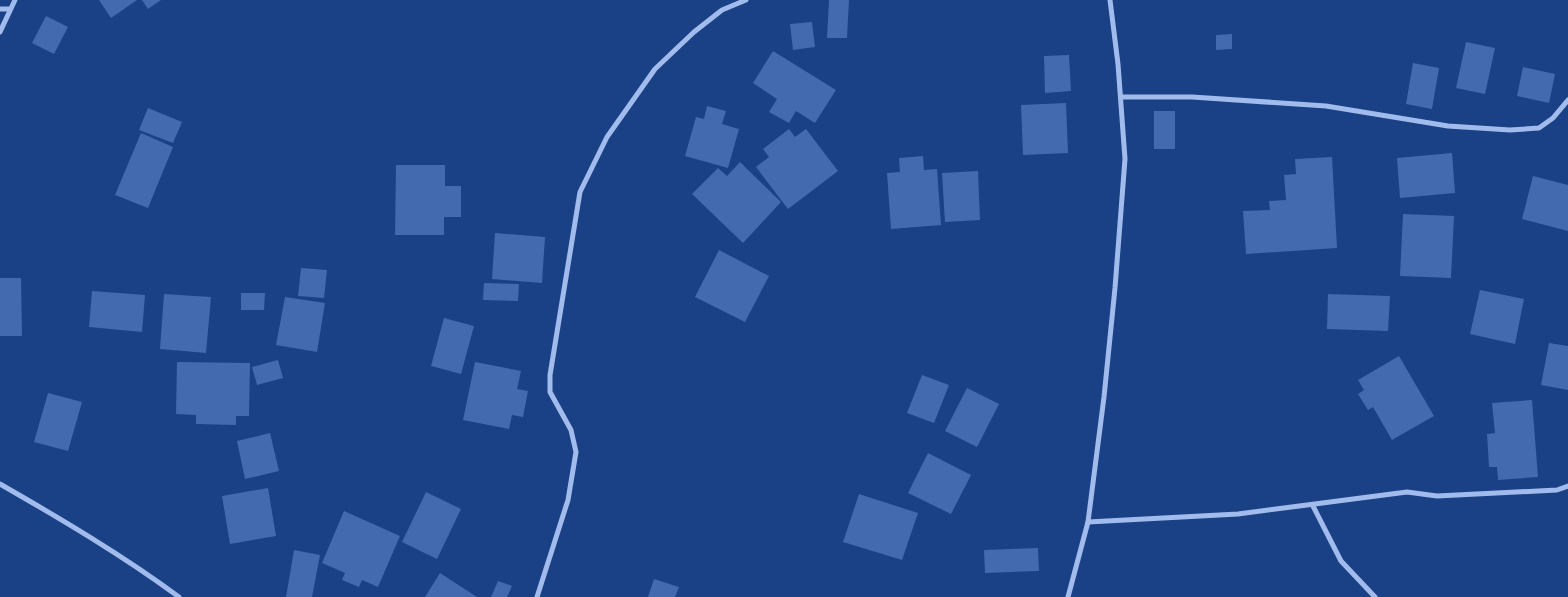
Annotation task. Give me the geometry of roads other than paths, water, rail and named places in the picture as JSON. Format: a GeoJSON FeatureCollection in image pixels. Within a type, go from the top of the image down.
{"type":"FeatureCollection","features":[{"type":"Feature","properties":{"kind":"street"},"geometry":{"type":"LineString","coordinates":[[0,32],[9,9],[15,0]]}},
{"type":"Feature","properties":{"kind":"street"},"geometry":{"type":"LineString","coordinates":[[537,597],[568,500],[576,452],[571,430],[550,392],[550,375],[580,192],[607,137],[655,69],[694,32],[722,10],[746,0]]}},
{"type":"Feature","properties":{"kind":"street"},"geometry":{"type":"LineString","coordinates":[[1068,597],[1088,522],[1104,397],[1115,288],[1124,159],[1121,97],[1110,0]]}},
{"type":"Feature","properties":{"kind":"street"},"geometry":{"type":"LineString","coordinates":[[0,9],[9,9]]}},
{"type":"Feature","properties":{"kind":"street"},"geometry":{"type":"LineString","coordinates":[[1121,97],[1192,97],[1317,105],[1448,126],[1510,130],[1539,128],[1553,118],[1568,100]]}},
{"type":"Feature","properties":{"kind":"street"},"geometry":{"type":"LineString","coordinates":[[0,484],[51,513],[146,573],[179,597]]}},
{"type":"Feature","properties":{"kind":"street"},"geometry":{"type":"LineString","coordinates":[[1088,522],[1238,514],[1314,506],[1407,492],[1437,496],[1482,495],[1557,490],[1568,486]]}},
{"type":"Feature","properties":{"kind":"street"},"geometry":{"type":"LineString","coordinates":[[1314,506],[1341,561],[1375,597]]}}]}
